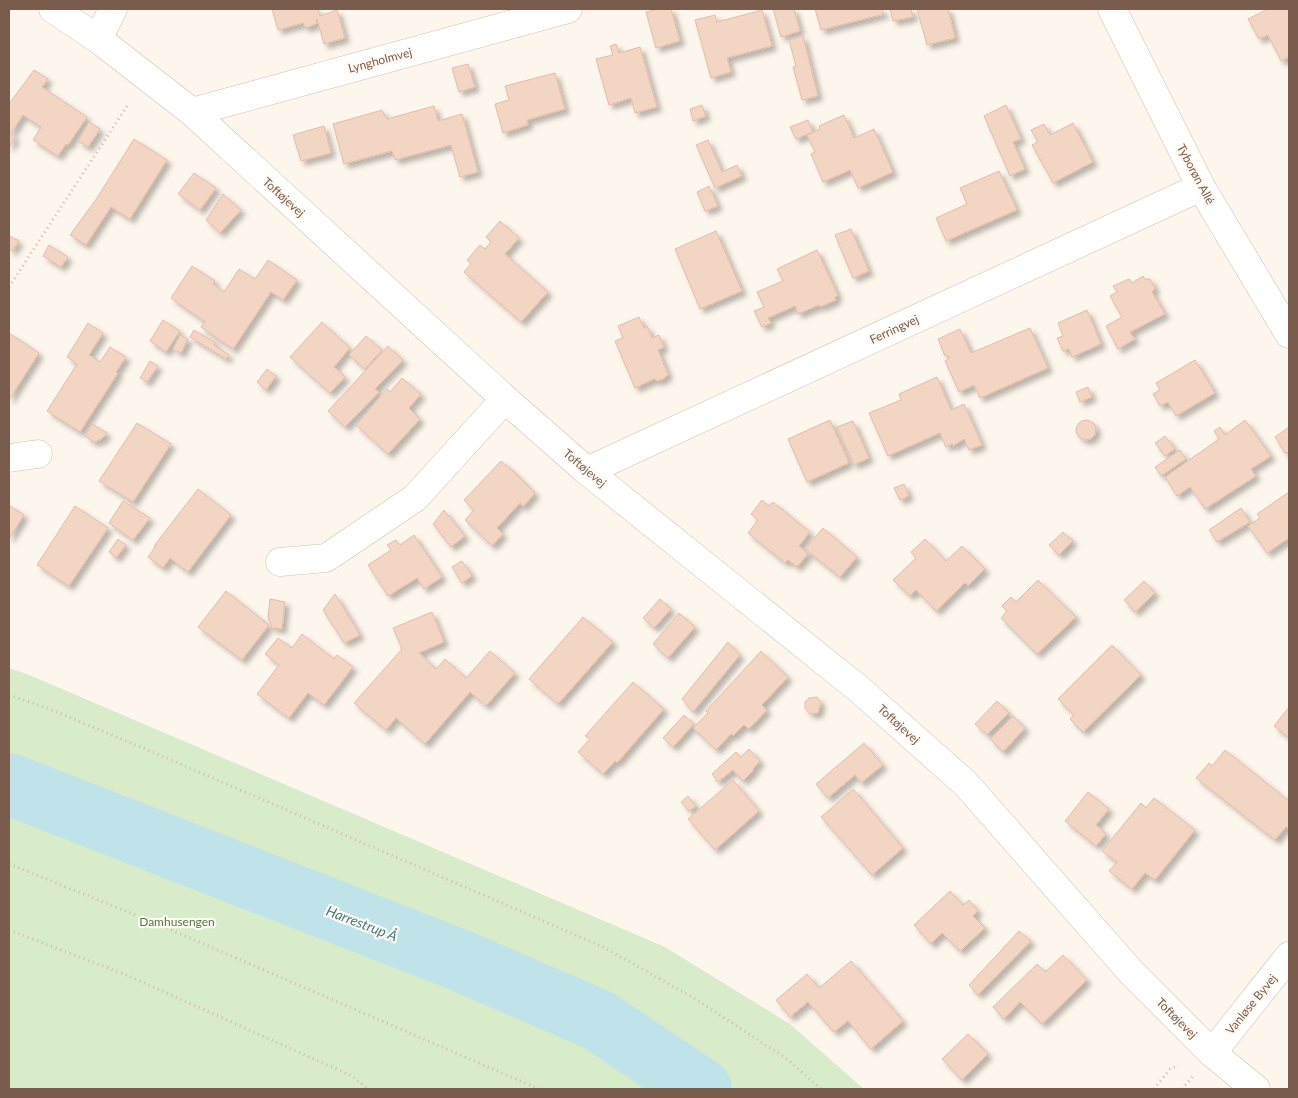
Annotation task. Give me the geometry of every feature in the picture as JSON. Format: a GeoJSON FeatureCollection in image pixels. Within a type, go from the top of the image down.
{"type":"FeatureCollection","features":[{"type":"Feature","properties":{"kind":"street","name":"Toftøjevej"},"geometry":{"type":"LineString","coordinates":[[53,9],[98,39],[192,112],[505,399],[587,471],[860,690],[966,784],[1131,972],[1212,1053],[1256,1089]]}},
{"type":"Feature","properties":{"kind":"street"},"geometry":{"type":"LineString","coordinates":[[98,39],[113,9]]}},
{"type":"Feature","properties":{"kind":"street","name":"Lyngholmvej"},"geometry":{"type":"LineString","coordinates":[[192,112],[568,9]]}},
{"type":"Feature","properties":{"kind":"street","name":"Tyborøn Allé"},"geometry":{"type":"LineString","coordinates":[[1112,9],[1201,187],[1289,334]]}},
{"type":"Feature","properties":{"kind":"street","name":"Ferringvej"},"geometry":{"type":"LineString","coordinates":[[587,471],[1201,187]]}},
{"type":"Feature","properties":{"kind":"street"},"geometry":{"type":"LineString","coordinates":[[280,562],[326,558],[415,498],[505,399]]}},
{"type":"Feature","properties":{"kind":"street"},"geometry":{"type":"LineString","coordinates":[[9,458],[38,454]]}},
{"type":"Feature","properties":{"kind":"street","name":"Vanløse Byvej"},"geometry":{"type":"LineString","coordinates":[[1212,1053],[1289,956]]}},
{"type":"Feature","properties":{"kind":"path"},"geometry":{"type":"LineString","coordinates":[[9,286],[146,76]]}},
{"type":"Feature","properties":{"kind":"path"},"geometry":{"type":"LineString","coordinates":[[9,695],[47,708],[155,753],[601,946],[702,1003],[787,1059],[821,1089]]}},
{"type":"Feature","properties":{"kind":"path"},"geometry":{"type":"LineString","coordinates":[[9,864],[148,920],[539,1089]]}},
{"type":"Feature","properties":{"kind":"path"},"geometry":{"type":"LineString","coordinates":[[9,930],[124,974],[352,1076],[368,1089]]}},
{"type":"Feature","properties":{"kind":"green space","name":"Damhusengen"},"geometry":{"type":"Polygon","coordinates":[[[9,668],[27,674],[665,947],[790,1024],[864,1089],[9,1089],[9,668]]]}},
{"type":"Feature","properties":{"kind":"building"},"geometry":{"type":"Polygon","coordinates":[[[272,9],[318,9],[320,16],[337,10],[345,38],[324,44],[317,19],[317,24],[305,28],[303,23],[278,30],[272,9]]]}},
{"type":"Feature","properties":{"kind":"building"},"geometry":{"type":"Polygon","coordinates":[[[671,9],[680,41],[656,48],[646,12],[671,9]]]}},
{"type":"Feature","properties":{"kind":"building"},"geometry":{"type":"Polygon","coordinates":[[[773,9],[794,9],[800,31],[781,37],[773,9]]]}},
{"type":"Feature","properties":{"kind":"building"},"geometry":{"type":"Polygon","coordinates":[[[815,9],[882,9],[884,14],[821,30],[815,9]]]}},
{"type":"Feature","properties":{"kind":"building"},"geometry":{"type":"Polygon","coordinates":[[[890,9],[911,9],[913,17],[893,21],[890,9]]]}},
{"type":"Feature","properties":{"kind":"building"},"geometry":{"type":"Polygon","coordinates":[[[917,9],[948,9],[955,38],[927,45],[917,9]]]}},
{"type":"Feature","properties":{"kind":"building"},"geometry":{"type":"Polygon","coordinates":[[[1268,9],[1289,9],[1289,57],[1281,61],[1268,35],[1259,39],[1248,19],[1268,9]]]}},
{"type":"Feature","properties":{"kind":"building"},"geometry":{"type":"Polygon","coordinates":[[[762,10],[772,46],[727,58],[731,72],[711,78],[695,20],[715,15],[717,22],[762,10]]]}},
{"type":"Feature","properties":{"kind":"building"},"geometry":{"type":"Polygon","coordinates":[[[803,36],[818,96],[802,100],[793,67],[796,66],[789,40],[803,36]]]}},
{"type":"Feature","properties":{"kind":"building"},"geometry":{"type":"Polygon","coordinates":[[[616,44],[619,53],[640,47],[657,107],[635,113],[631,98],[609,105],[596,59],[613,55],[610,46],[616,44]]]}},
{"type":"Feature","properties":{"kind":"building"},"geometry":{"type":"Polygon","coordinates":[[[468,64],[475,87],[459,92],[452,68],[468,64]]]}},
{"type":"Feature","properties":{"kind":"building"},"geometry":{"type":"Polygon","coordinates":[[[34,70],[48,79],[42,87],[87,117],[58,156],[33,140],[41,127],[23,115],[11,133],[15,138],[9,148],[9,104],[34,70]]]}},
{"type":"Feature","properties":{"kind":"building"},"geometry":{"type":"Polygon","coordinates":[[[555,73],[565,109],[527,120],[528,125],[503,133],[495,104],[509,100],[505,86],[555,73]]]}},
{"type":"Feature","properties":{"kind":"building"},"geometry":{"type":"Polygon","coordinates":[[[702,105],[706,116],[693,121],[690,109],[702,105]]]}},
{"type":"Feature","properties":{"kind":"building"},"geometry":{"type":"Polygon","coordinates":[[[1006,105],[1021,139],[1013,142],[1025,169],[1010,176],[984,116],[1006,105]]]}},
{"type":"Feature","properties":{"kind":"building"},"geometry":{"type":"Polygon","coordinates":[[[434,106],[438,121],[462,114],[478,172],[460,177],[451,145],[395,160],[392,151],[344,164],[333,124],[382,110],[387,119],[434,106]]]}},
{"type":"Feature","properties":{"kind":"building"},"geometry":{"type":"Polygon","coordinates":[[[844,115],[854,138],[874,129],[893,172],[858,188],[850,170],[823,182],[811,154],[815,152],[807,135],[820,129],[819,126],[844,115]]]}},
{"type":"Feature","properties":{"kind":"building"},"geometry":{"type":"Polygon","coordinates":[[[808,120],[813,132],[796,139],[790,127],[808,120]]]}},
{"type":"Feature","properties":{"kind":"building"},"geometry":{"type":"Polygon","coordinates":[[[89,122],[100,129],[88,147],[78,141],[89,122]]]}},
{"type":"Feature","properties":{"kind":"building"},"geometry":{"type":"Polygon","coordinates":[[[1073,123],[1093,162],[1053,183],[1032,145],[1038,142],[1031,130],[1044,124],[1050,135],[1073,123]]]}},
{"type":"Feature","properties":{"kind":"building"},"geometry":{"type":"Polygon","coordinates":[[[324,126],[331,153],[301,161],[293,135],[324,126]]]}},
{"type":"Feature","properties":{"kind":"building"},"geometry":{"type":"Polygon","coordinates":[[[134,139],[167,160],[130,219],[111,207],[86,245],[70,235],[97,198],[134,139]]]}},
{"type":"Feature","properties":{"kind":"building"},"geometry":{"type":"Polygon","coordinates":[[[708,140],[722,172],[737,165],[742,176],[715,188],[696,145],[708,140]]]}},
{"type":"Feature","properties":{"kind":"building"},"geometry":{"type":"Polygon","coordinates":[[[999,171],[1017,210],[946,241],[936,218],[967,204],[960,188],[999,171]]]}},
{"type":"Feature","properties":{"kind":"building"},"geometry":{"type":"Polygon","coordinates":[[[194,173],[216,188],[200,210],[178,194],[194,173]]]}},
{"type":"Feature","properties":{"kind":"building"},"geometry":{"type":"Polygon","coordinates":[[[709,186],[718,206],[705,211],[697,192],[709,186]]]}},
{"type":"Feature","properties":{"kind":"building"},"geometry":{"type":"Polygon","coordinates":[[[223,194],[241,210],[220,233],[206,220],[223,194]]]}},
{"type":"Feature","properties":{"kind":"building"},"geometry":{"type":"Polygon","coordinates":[[[500,221],[519,238],[505,254],[548,292],[521,322],[464,272],[471,264],[467,260],[480,245],[485,249],[491,242],[486,237],[500,221]]]}},
{"type":"Feature","properties":{"kind":"building"},"geometry":{"type":"Polygon","coordinates":[[[851,229],[869,271],[853,278],[835,235],[851,229]]]}},
{"type":"Feature","properties":{"kind":"building"},"geometry":{"type":"Polygon","coordinates":[[[716,231],[742,291],[700,309],[675,249],[716,231]]]}},
{"type":"Feature","properties":{"kind":"building"},"geometry":{"type":"Polygon","coordinates":[[[10,236],[19,241],[12,251],[9,249],[10,236]]]}},
{"type":"Feature","properties":{"kind":"building"},"geometry":{"type":"Polygon","coordinates":[[[49,245],[68,257],[61,267],[43,256],[49,245]]]}},
{"type":"Feature","properties":{"kind":"building"},"geometry":{"type":"Polygon","coordinates":[[[817,250],[838,296],[835,297],[836,300],[798,314],[795,306],[768,318],[771,323],[762,327],[754,311],[764,307],[757,292],[783,281],[777,269],[817,250]]]}},
{"type":"Feature","properties":{"kind":"building"},"geometry":{"type":"Polygon","coordinates":[[[268,260],[297,280],[283,300],[271,292],[233,349],[201,327],[205,322],[171,298],[192,266],[215,281],[213,284],[224,292],[239,269],[255,279],[268,260]]]}},
{"type":"Feature","properties":{"kind":"building"},"geometry":{"type":"Polygon","coordinates":[[[1143,276],[1145,279],[1150,279],[1155,288],[1152,292],[1165,314],[1130,332],[1135,339],[1118,349],[1106,326],[1122,317],[1110,296],[1117,292],[1113,286],[1129,279],[1132,283],[1143,276]]]}},
{"type":"Feature","properties":{"kind":"building"},"geometry":{"type":"Polygon","coordinates":[[[1087,310],[1101,344],[1072,357],[1069,349],[1063,351],[1057,338],[1063,336],[1058,323],[1087,310]]]}},
{"type":"Feature","properties":{"kind":"building"},"geometry":{"type":"Polygon","coordinates":[[[639,317],[644,328],[647,326],[652,338],[659,335],[664,347],[658,350],[668,374],[665,378],[658,381],[654,379],[635,388],[615,341],[623,338],[618,326],[639,317]]]}},
{"type":"Feature","properties":{"kind":"building"},"geometry":{"type":"Polygon","coordinates":[[[163,320],[180,331],[166,352],[150,341],[163,320]]]}},
{"type":"Feature","properties":{"kind":"building"},"geometry":{"type":"Polygon","coordinates":[[[322,322],[350,348],[334,367],[345,377],[330,393],[290,357],[322,322]]]}},
{"type":"Feature","properties":{"kind":"building"},"geometry":{"type":"Polygon","coordinates":[[[88,323],[103,333],[89,355],[100,362],[110,347],[126,357],[116,372],[118,373],[80,432],[47,411],[77,364],[67,357],[88,323]]]}},
{"type":"Feature","properties":{"kind":"building"},"geometry":{"type":"Polygon","coordinates":[[[1030,328],[1048,368],[980,398],[974,385],[959,392],[945,361],[950,358],[945,356],[938,339],[960,329],[971,353],[1030,328]]]}},
{"type":"Feature","properties":{"kind":"building"},"geometry":{"type":"Polygon","coordinates":[[[194,330],[216,343],[214,345],[229,355],[226,359],[190,337],[194,330]]]}},
{"type":"Feature","properties":{"kind":"building"},"geometry":{"type":"Polygon","coordinates":[[[9,333],[39,353],[9,400],[9,333]]]}},
{"type":"Feature","properties":{"kind":"building"},"geometry":{"type":"Polygon","coordinates":[[[180,335],[188,339],[181,353],[173,349],[180,335]]]}},
{"type":"Feature","properties":{"kind":"building"},"geometry":{"type":"Polygon","coordinates":[[[366,336],[382,350],[365,369],[349,355],[366,336]]]}},
{"type":"Feature","properties":{"kind":"building"},"geometry":{"type":"Polygon","coordinates":[[[388,346],[403,360],[375,389],[379,392],[345,427],[328,411],[388,346]]]}},
{"type":"Feature","properties":{"kind":"building"},"geometry":{"type":"Polygon","coordinates":[[[1195,360],[1215,393],[1176,416],[1168,402],[1160,406],[1153,394],[1160,390],[1156,383],[1195,360]]]}},
{"type":"Feature","properties":{"kind":"building"},"geometry":{"type":"Polygon","coordinates":[[[150,361],[158,366],[147,382],[140,378],[150,361]]]}},
{"type":"Feature","properties":{"kind":"building"},"geometry":{"type":"Polygon","coordinates":[[[267,369],[276,376],[266,390],[257,382],[267,369]]]}},
{"type":"Feature","properties":{"kind":"building"},"geometry":{"type":"Polygon","coordinates":[[[937,377],[951,410],[964,404],[982,445],[969,450],[964,439],[953,446],[952,444],[946,447],[940,433],[888,456],[869,413],[901,400],[899,394],[937,377]]]}},
{"type":"Feature","properties":{"kind":"building"},"geometry":{"type":"Polygon","coordinates":[[[402,378],[421,394],[409,408],[420,419],[388,454],[356,425],[387,389],[390,392],[402,378]]]}},
{"type":"Feature","properties":{"kind":"building"},"geometry":{"type":"Polygon","coordinates":[[[1088,387],[1092,397],[1080,402],[1076,392],[1088,387]]]}},
{"type":"Feature","properties":{"kind":"building"},"geometry":{"type":"Polygon","coordinates":[[[830,420],[849,463],[807,482],[788,439],[830,420]]]}},
{"type":"Feature","properties":{"kind":"building"},"geometry":{"type":"Polygon","coordinates":[[[1086,420],[1093,423],[1096,430],[1093,437],[1086,440],[1079,437],[1076,430],[1079,423],[1086,420]]]}},
{"type":"Feature","properties":{"kind":"building"},"geometry":{"type":"Polygon","coordinates":[[[1245,420],[1271,456],[1251,469],[1256,476],[1205,509],[1190,487],[1177,496],[1165,477],[1219,439],[1214,431],[1220,427],[1225,435],[1245,420]]]}},
{"type":"Feature","properties":{"kind":"building"},"geometry":{"type":"Polygon","coordinates":[[[853,421],[869,458],[854,465],[837,427],[853,421]]]}},
{"type":"Feature","properties":{"kind":"building"},"geometry":{"type":"Polygon","coordinates":[[[137,423],[171,444],[133,502],[99,481],[137,423]]]}},
{"type":"Feature","properties":{"kind":"building"},"geometry":{"type":"Polygon","coordinates":[[[92,424],[107,433],[102,439],[94,442],[85,436],[92,424]]]}},
{"type":"Feature","properties":{"kind":"building"},"geometry":{"type":"Polygon","coordinates":[[[1289,427],[1289,455],[1287,452],[1285,453],[1275,437],[1289,427]]]}},
{"type":"Feature","properties":{"kind":"building"},"geometry":{"type":"Polygon","coordinates":[[[1165,436],[1175,449],[1165,456],[1155,443],[1165,436]]]}},
{"type":"Feature","properties":{"kind":"building"},"geometry":{"type":"Polygon","coordinates":[[[1180,450],[1186,459],[1161,476],[1155,467],[1180,450]]]}},
{"type":"Feature","properties":{"kind":"building"},"geometry":{"type":"Polygon","coordinates":[[[501,461],[535,493],[523,507],[520,503],[497,528],[503,534],[492,546],[465,520],[474,510],[464,500],[501,461]]]}},
{"type":"Feature","properties":{"kind":"building"},"geometry":{"type":"Polygon","coordinates":[[[904,484],[909,496],[900,500],[894,488],[904,484]]]}},
{"type":"Feature","properties":{"kind":"building"},"geometry":{"type":"Polygon","coordinates":[[[198,489],[231,515],[188,572],[170,558],[163,568],[148,557],[154,546],[198,489]]]}},
{"type":"Feature","properties":{"kind":"building"},"geometry":{"type":"Polygon","coordinates":[[[1289,492],[1289,538],[1267,553],[1248,526],[1260,518],[1257,514],[1289,492]]]}},
{"type":"Feature","properties":{"kind":"building"},"geometry":{"type":"Polygon","coordinates":[[[762,500],[769,506],[773,502],[810,532],[799,546],[808,554],[797,567],[788,560],[785,563],[748,533],[758,520],[751,514],[762,500]]]}},
{"type":"Feature","properties":{"kind":"building"},"geometry":{"type":"Polygon","coordinates":[[[123,501],[150,518],[133,540],[109,523],[123,501]]]}},
{"type":"Feature","properties":{"kind":"building"},"geometry":{"type":"Polygon","coordinates":[[[9,505],[24,515],[9,539],[9,505]]]}},
{"type":"Feature","properties":{"kind":"building"},"geometry":{"type":"Polygon","coordinates":[[[75,506],[108,528],[69,586],[37,565],[75,506]]]}},
{"type":"Feature","properties":{"kind":"building"},"geometry":{"type":"Polygon","coordinates":[[[1241,508],[1250,522],[1217,542],[1209,530],[1241,508]]]}},
{"type":"Feature","properties":{"kind":"building"},"geometry":{"type":"Polygon","coordinates":[[[444,510],[465,536],[451,547],[433,524],[444,510]]]}},
{"type":"Feature","properties":{"kind":"building"},"geometry":{"type":"Polygon","coordinates":[[[823,528],[857,557],[840,577],[805,549],[823,528]]]}},
{"type":"Feature","properties":{"kind":"building"},"geometry":{"type":"Polygon","coordinates":[[[1063,532],[1073,541],[1059,555],[1049,545],[1063,532]]]}},
{"type":"Feature","properties":{"kind":"building"},"geometry":{"type":"Polygon","coordinates":[[[414,535],[442,577],[424,589],[417,578],[388,596],[368,565],[391,550],[387,545],[396,540],[400,545],[414,535]]]}},
{"type":"Feature","properties":{"kind":"building"},"geometry":{"type":"Polygon","coordinates":[[[118,539],[126,545],[116,558],[109,552],[118,539]]]}},
{"type":"Feature","properties":{"kind":"building"},"geometry":{"type":"Polygon","coordinates":[[[925,539],[946,561],[962,546],[985,569],[968,586],[965,583],[936,611],[916,590],[910,596],[893,580],[916,558],[911,552],[925,539]]]}},
{"type":"Feature","properties":{"kind":"building"},"geometry":{"type":"Polygon","coordinates":[[[462,561],[472,576],[462,583],[452,567],[462,561]]]}},
{"type":"Feature","properties":{"kind":"building"},"geometry":{"type":"Polygon","coordinates":[[[1038,580],[1076,617],[1037,654],[1001,618],[1007,611],[1002,606],[1011,597],[1016,602],[1038,580]]]}},
{"type":"Feature","properties":{"kind":"building"},"geometry":{"type":"Polygon","coordinates":[[[1144,581],[1155,593],[1135,612],[1124,600],[1144,581]]]}},
{"type":"Feature","properties":{"kind":"building"},"geometry":{"type":"Polygon","coordinates":[[[226,591],[269,625],[242,660],[198,627],[226,591]]]}},
{"type":"Feature","properties":{"kind":"building"},"geometry":{"type":"Polygon","coordinates":[[[335,594],[360,635],[344,643],[323,610],[335,594]]]}},
{"type":"Feature","properties":{"kind":"building"},"geometry":{"type":"Polygon","coordinates":[[[270,599],[285,602],[282,629],[272,628],[268,617],[270,599]]]}},
{"type":"Feature","properties":{"kind":"building"},"geometry":{"type":"Polygon","coordinates":[[[660,599],[671,609],[654,628],[643,618],[660,599]]]}},
{"type":"Feature","properties":{"kind":"building"},"geometry":{"type":"Polygon","coordinates":[[[432,612],[444,642],[419,653],[436,669],[445,659],[466,678],[490,651],[515,673],[486,706],[470,692],[425,744],[396,718],[386,730],[354,703],[402,649],[393,628],[432,612]]]}},
{"type":"Feature","properties":{"kind":"building"},"geometry":{"type":"Polygon","coordinates":[[[679,613],[695,627],[668,658],[653,644],[679,613]]]}},
{"type":"Feature","properties":{"kind":"building"},"geometry":{"type":"Polygon","coordinates":[[[583,617],[613,642],[558,704],[529,679],[583,617]]]}},
{"type":"Feature","properties":{"kind":"building"},"geometry":{"type":"Polygon","coordinates":[[[302,634],[334,659],[337,655],[353,667],[324,705],[308,693],[289,718],[257,694],[279,665],[265,654],[278,638],[292,648],[302,634]]]}},
{"type":"Feature","properties":{"kind":"building"},"geometry":{"type":"Polygon","coordinates":[[[728,642],[740,655],[693,712],[682,699],[728,642]]]}},
{"type":"Feature","properties":{"kind":"building"},"geometry":{"type":"Polygon","coordinates":[[[1112,645],[1141,675],[1083,732],[1070,719],[1074,715],[1058,699],[1112,645]]]}},
{"type":"Feature","properties":{"kind":"building"},"geometry":{"type":"Polygon","coordinates":[[[761,651],[788,677],[762,705],[767,710],[749,729],[744,725],[733,736],[731,734],[716,750],[693,728],[708,713],[706,711],[761,651]]]}},
{"type":"Feature","properties":{"kind":"building"},"geometry":{"type":"Polygon","coordinates":[[[633,682],[664,709],[617,763],[615,761],[603,774],[578,752],[590,739],[585,736],[633,682]]]}},
{"type":"Feature","properties":{"kind":"building"},"geometry":{"type":"Polygon","coordinates":[[[817,697],[821,703],[818,713],[810,714],[805,708],[805,702],[809,698],[817,697]]]}},
{"type":"Feature","properties":{"kind":"building"},"geometry":{"type":"Polygon","coordinates":[[[997,701],[1009,713],[987,735],[975,724],[997,701]]]}},
{"type":"Feature","properties":{"kind":"building"},"geometry":{"type":"Polygon","coordinates":[[[1289,707],[1289,738],[1274,726],[1289,707]]]}},
{"type":"Feature","properties":{"kind":"building"},"geometry":{"type":"Polygon","coordinates":[[[684,715],[694,724],[673,747],[663,738],[684,715]]]}},
{"type":"Feature","properties":{"kind":"building"},"geometry":{"type":"Polygon","coordinates":[[[1013,716],[1025,728],[1003,752],[990,739],[1013,716]]]}},
{"type":"Feature","properties":{"kind":"building"},"geometry":{"type":"Polygon","coordinates":[[[864,743],[883,765],[861,783],[855,775],[828,798],[816,784],[864,743]]]}},
{"type":"Feature","properties":{"kind":"building"},"geometry":{"type":"Polygon","coordinates":[[[749,749],[760,761],[754,770],[743,781],[733,770],[718,782],[712,774],[736,752],[741,757],[749,749]]]}},
{"type":"Feature","properties":{"kind":"building"},"geometry":{"type":"Polygon","coordinates":[[[1225,750],[1289,801],[1289,829],[1286,827],[1275,840],[1196,778],[1209,763],[1212,766],[1225,750]]]}},
{"type":"Feature","properties":{"kind":"building"},"geometry":{"type":"Polygon","coordinates":[[[733,780],[759,811],[715,850],[688,819],[733,780]]]}},
{"type":"Feature","properties":{"kind":"building"},"geometry":{"type":"Polygon","coordinates":[[[853,789],[903,848],[872,875],[821,817],[853,789]]]}},
{"type":"Feature","properties":{"kind":"building"},"geometry":{"type":"Polygon","coordinates":[[[1088,792],[1109,809],[1096,825],[1106,834],[1096,846],[1065,821],[1088,792]]]}},
{"type":"Feature","properties":{"kind":"building"},"geometry":{"type":"Polygon","coordinates":[[[688,796],[696,806],[689,811],[681,802],[688,796]]]}},
{"type":"Feature","properties":{"kind":"building"},"geometry":{"type":"Polygon","coordinates":[[[1154,798],[1195,830],[1155,880],[1145,873],[1132,889],[1109,871],[1117,862],[1102,851],[1141,803],[1146,808],[1154,798]]]}},
{"type":"Feature","properties":{"kind":"building"},"geometry":{"type":"Polygon","coordinates":[[[950,891],[963,905],[969,900],[978,911],[973,916],[985,928],[960,951],[942,933],[931,944],[914,925],[950,891]]]}},
{"type":"Feature","properties":{"kind":"building"},"geometry":{"type":"Polygon","coordinates":[[[1019,931],[1031,941],[978,995],[969,985],[1019,931]]]}},
{"type":"Feature","properties":{"kind":"building"},"geometry":{"type":"Polygon","coordinates":[[[1063,955],[1087,980],[1042,1024],[1020,1002],[1004,1019],[993,1007],[1037,964],[1045,972],[1063,955]]]}},
{"type":"Feature","properties":{"kind":"building"},"geometry":{"type":"Polygon","coordinates":[[[851,961],[903,1021],[871,1049],[848,1021],[834,1032],[808,1002],[790,1017],[776,1000],[807,974],[819,988],[851,961]]]}},
{"type":"Feature","properties":{"kind":"building"},"geometry":{"type":"Polygon","coordinates":[[[968,1034],[988,1054],[962,1080],[942,1059],[968,1034]]]}},
{"type":"Feature","properties":{"kind":"waterway","name":"Harrestrup Å"},"geometry":{"type":"LineString","coordinates":[[9,784],[459,960],[598,1020],[701,1089]]}}]}
